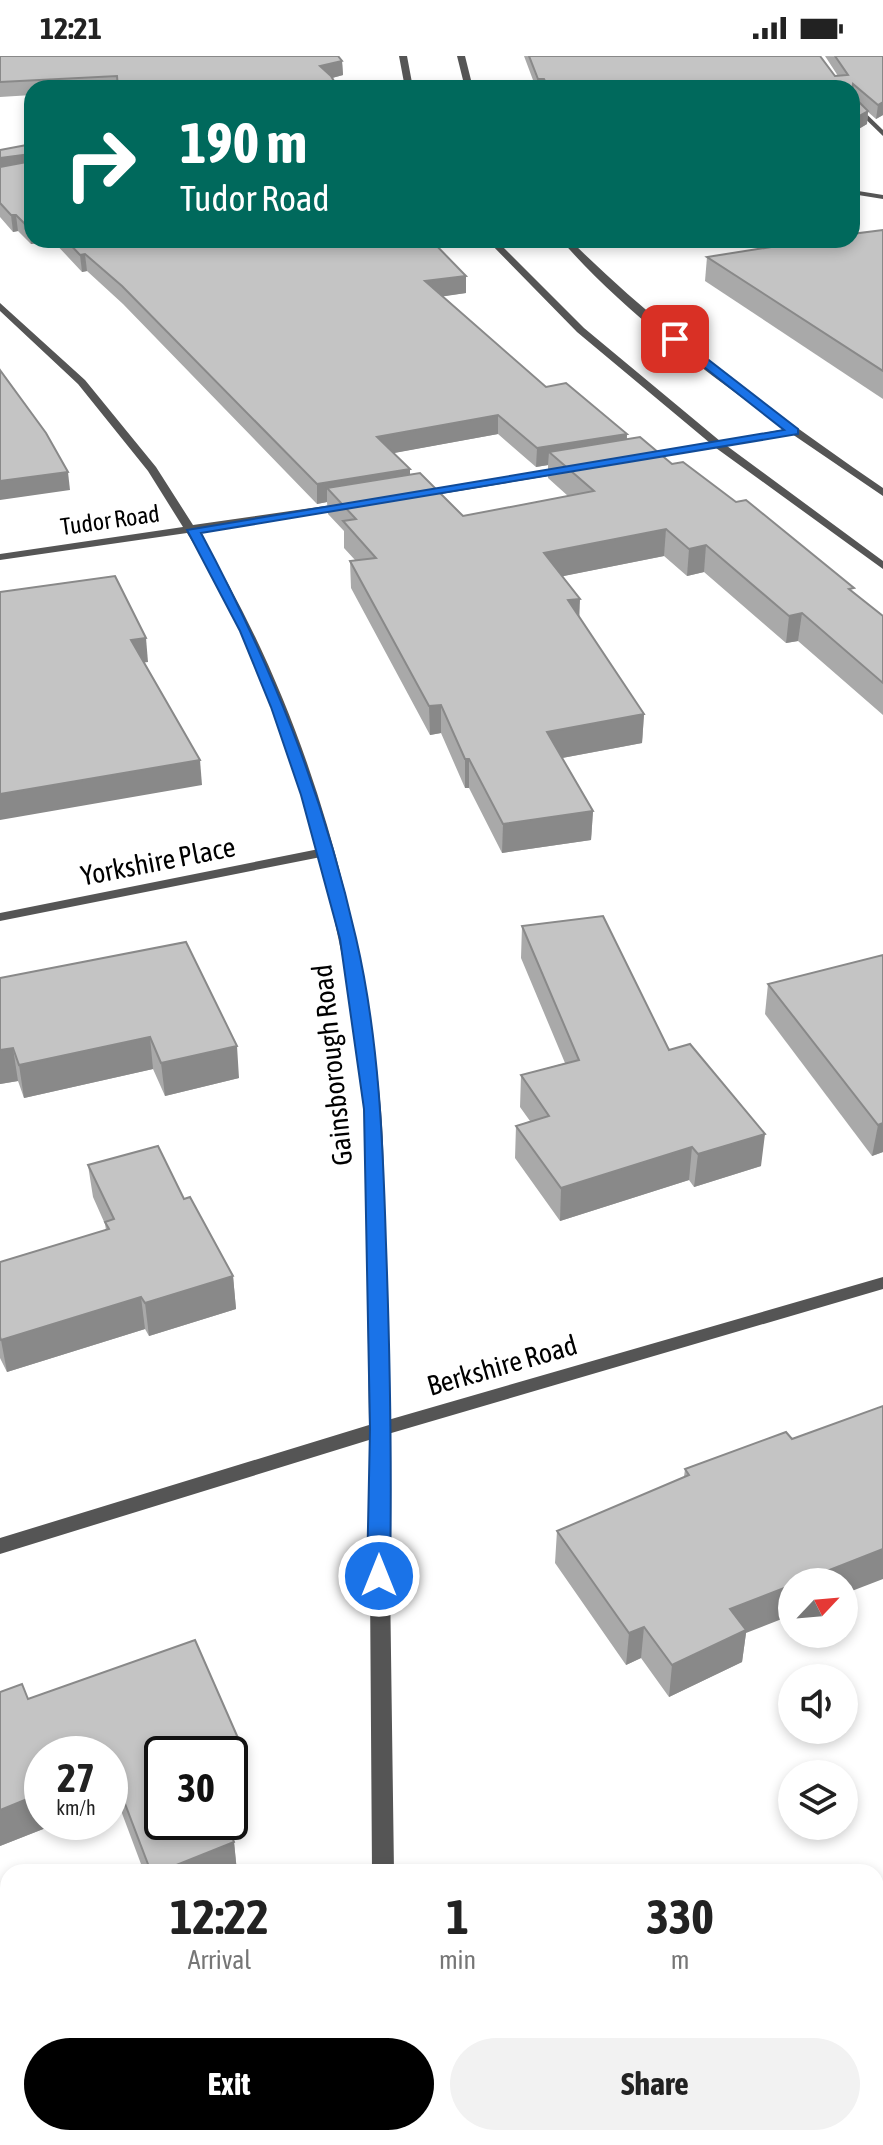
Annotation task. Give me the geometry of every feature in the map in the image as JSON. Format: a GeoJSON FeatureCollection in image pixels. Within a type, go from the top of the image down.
{"type":"FeatureCollection","features":[{"type":"Feature","properties":{"kind":"street"},"geometry":{"type":"LineString","coordinates":[[403,56],[408,80]]}},
{"type":"Feature","properties":{"kind":"street"},"geometry":{"type":"LineString","coordinates":[[461,56],[467,80]]}},
{"type":"Feature","properties":{"kind":"street"},"geometry":{"type":"LineString","coordinates":[[860,110],[883,134]]}},
{"type":"Feature","properties":{"kind":"street"},"geometry":{"type":"LineString","coordinates":[[860,193],[883,197]]}},
{"type":"Feature","properties":{"kind":"street"},"geometry":{"type":"LineString","coordinates":[[498,248],[521,274],[605,350],[720,445],[883,566]]}},
{"type":"Feature","properties":{"kind":"street"},"geometry":{"type":"LineString","coordinates":[[573,248],[675,339],[794,431],[883,493]]}},
{"type":"Feature","properties":{"kind":"street","name":"Gainsborough Road"},"geometry":{"type":"LineString","coordinates":[[0,306],[7,319],[121,427],[194,530],[247,631],[279,707],[349,939],[373,1109],[381,1429],[378,1546],[383,1864]]}},
{"type":"Feature","properties":{"kind":"street"},"geometry":{"type":"LineString","coordinates":[[631,460],[794,431]]}},
{"type":"Feature","properties":{"kind":"street"},"geometry":{"type":"LineString","coordinates":[[407,496],[587,467]]}},
{"type":"Feature","properties":{"kind":"street","name":"Tudor Road"},"geometry":{"type":"LineString","coordinates":[[0,557],[361,504]]}},
{"type":"Feature","properties":{"kind":"street","name":"Yorkshire Place"},"geometry":{"type":"LineString","coordinates":[[0,917],[325,852]]}},
{"type":"Feature","properties":{"kind":"street","name":"Berkshire Road"},"geometry":{"type":"LineString","coordinates":[[0,1546],[381,1429],[883,1283]]}},
{"type":"Feature","properties":{"kind":"building"},"geometry":{"type":"Polygon","coordinates":[[[0,56],[338,56],[342,61],[320,66],[333,80],[117,80],[117,76],[0,82],[0,56]]]}},
{"type":"Feature","properties":{"kind":"building"},"geometry":{"type":"Polygon","coordinates":[[[529,56],[820,56],[835,76],[848,75],[835,56],[883,56],[883,102],[878,105],[860,90],[860,80],[538,79],[529,56]]]}},
{"type":"Feature","properties":{"kind":"building"},"geometry":{"type":"Polygon","coordinates":[[[860,103],[868,111],[860,116],[860,103]]]}},
{"type":"Feature","properties":{"kind":"building"},"geometry":{"type":"Polygon","coordinates":[[[24,146],[24,155],[0,158],[0,150],[24,146]]]}},
{"type":"Feature","properties":{"kind":"building"},"geometry":{"type":"Polygon","coordinates":[[[24,162],[24,223],[0,203],[0,167],[24,162]]]}},
{"type":"Feature","properties":{"kind":"building"},"geometry":{"type":"Polygon","coordinates":[[[883,230],[883,371],[707,257],[765,248],[860,248],[860,233],[883,230]]]}},
{"type":"Feature","properties":{"kind":"building"},"geometry":{"type":"Polygon","coordinates":[[[73,248],[439,248],[466,276],[425,281],[546,387],[566,383],[627,434],[537,448],[498,415],[377,437],[410,469],[317,484],[122,286],[85,254],[80,255],[73,248]]]}},
{"type":"Feature","properties":{"kind":"building"},"geometry":{"type":"Polygon","coordinates":[[[0,370],[46,433],[68,472],[0,481],[0,370]]]}},
{"type":"Feature","properties":{"kind":"building"},"geometry":{"type":"Polygon","coordinates":[[[640,437],[672,464],[683,462],[736,502],[746,500],[854,588],[849,589],[883,616],[883,683],[802,613],[789,616],[706,545],[689,549],[666,529],[544,553],[580,599],[568,600],[644,714],[547,732],[593,811],[503,824],[469,759],[465,759],[441,705],[429,706],[350,561],[376,558],[343,521],[356,519],[327,488],[420,473],[463,516],[594,491],[549,452],[640,437]]]}},
{"type":"Feature","properties":{"kind":"building"},"geometry":{"type":"Polygon","coordinates":[[[115,576],[146,638],[131,640],[200,760],[0,794],[0,592],[115,576]]]}},
{"type":"Feature","properties":{"kind":"building"},"geometry":{"type":"Polygon","coordinates":[[[603,916],[669,1050],[690,1044],[765,1134],[698,1154],[692,1147],[561,1188],[516,1126],[549,1116],[521,1075],[579,1060],[522,926],[603,916]]]}},
{"type":"Feature","properties":{"kind":"building"},"geometry":{"type":"Polygon","coordinates":[[[186,942],[237,1046],[161,1063],[150,1037],[19,1065],[13,1048],[0,1050],[0,978],[186,942]]]}},
{"type":"Feature","properties":{"kind":"building"},"geometry":{"type":"Polygon","coordinates":[[[883,955],[883,1123],[878,1125],[768,984],[883,955]]]}},
{"type":"Feature","properties":{"kind":"building"},"geometry":{"type":"Polygon","coordinates":[[[158,1146],[184,1199],[190,1197],[233,1276],[145,1303],[141,1297],[1,1340],[0,1262],[109,1229],[105,1222],[114,1219],[88,1165],[158,1146]]]}},
{"type":"Feature","properties":{"kind":"building"},"geometry":{"type":"Polygon","coordinates":[[[883,1406],[883,1549],[835,1568],[778,1568],[778,1590],[730,1609],[746,1630],[672,1665],[644,1627],[629,1633],[557,1531],[689,1475],[685,1469],[786,1432],[792,1439],[883,1406]]]}},
{"type":"Feature","properties":{"kind":"building"},"geometry":{"type":"Polygon","coordinates":[[[195,1640],[237,1736],[144,1736],[144,1840],[234,1842],[179,1864],[148,1864],[128,1812],[128,1736],[24,1736],[24,1800],[0,1810],[0,1692],[22,1684],[28,1699],[195,1640]]]}},
{"type":"Feature","properties":{"kind":"route"},"geometry":{"type":"LineString","coordinates":[[379,1576],[381,1429],[373,1109],[349,939],[309,795],[279,707],[247,631],[194,530],[794,431],[675,339]]}}]}
